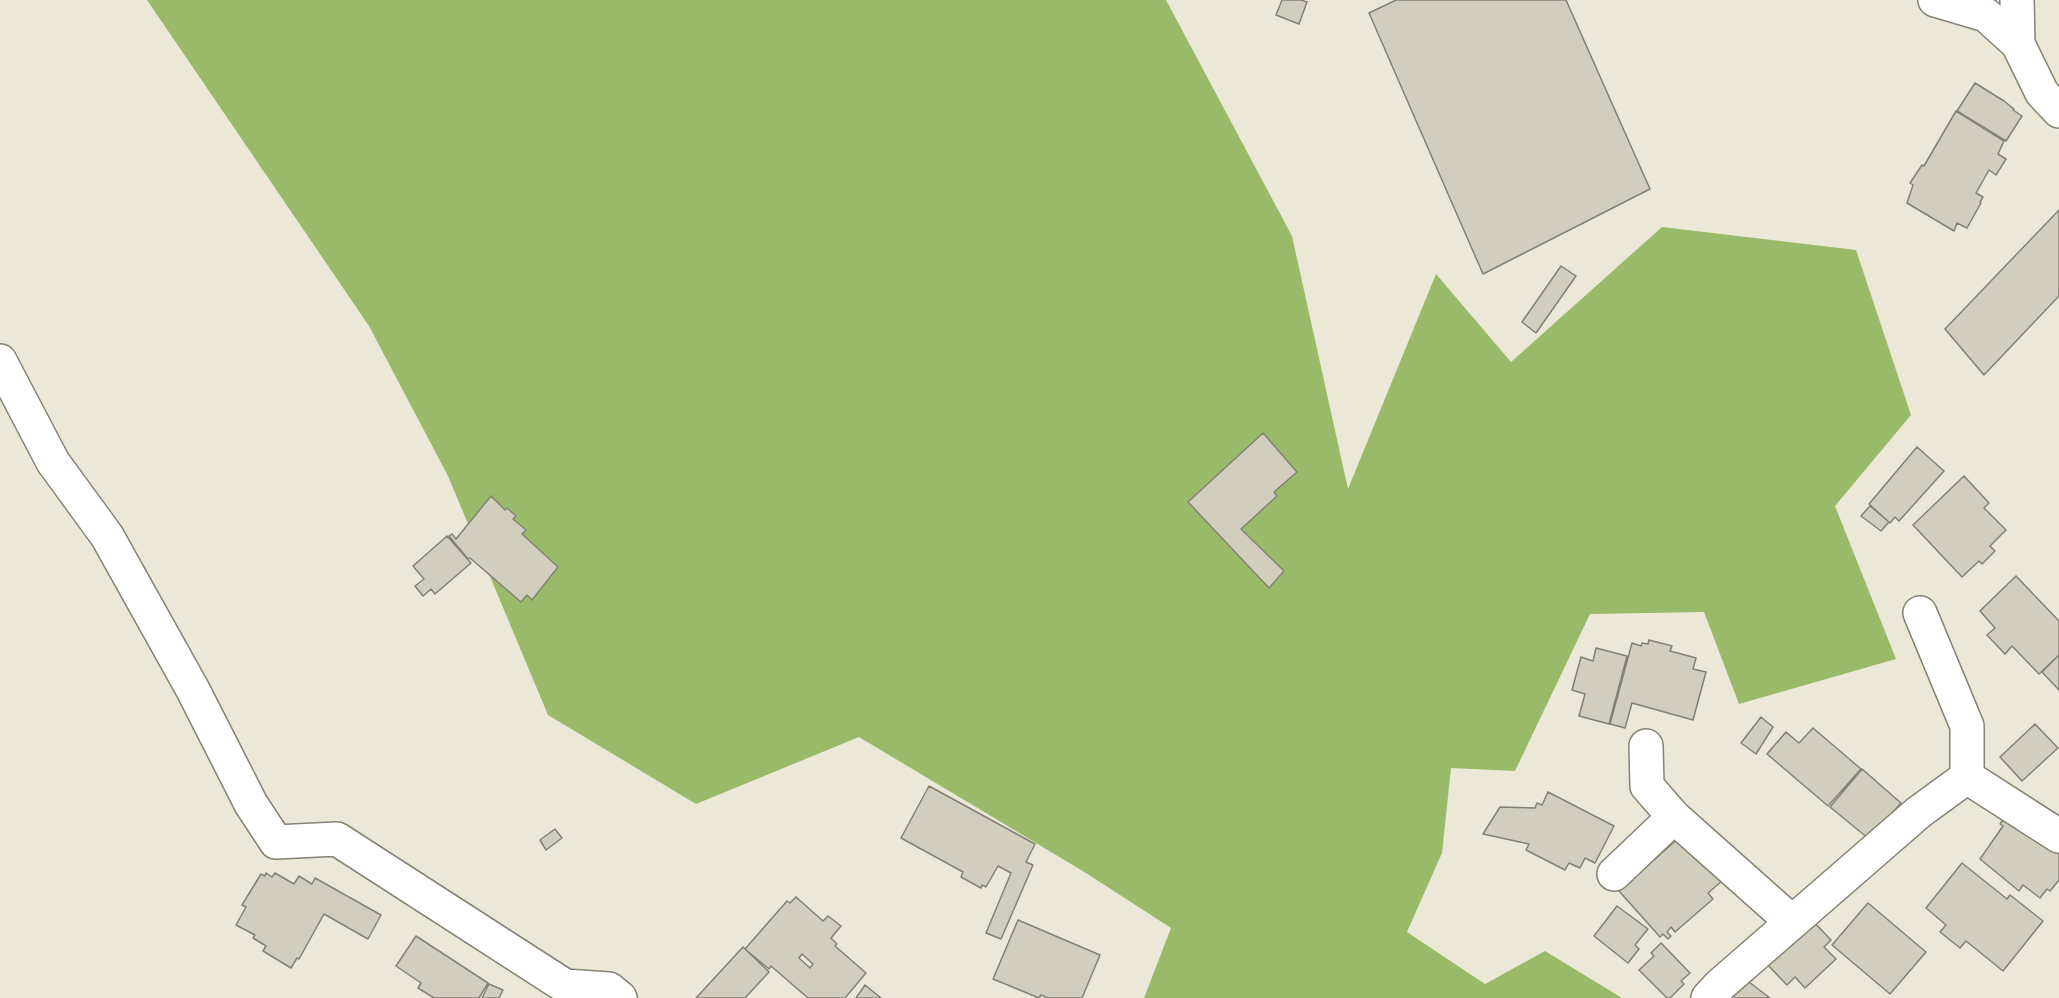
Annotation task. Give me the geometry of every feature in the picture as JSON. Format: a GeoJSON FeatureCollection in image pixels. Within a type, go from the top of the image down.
{"type":"FeatureCollection","features":[{"type":"Feature","properties":{"kind":"street"},"geometry":{"type":"LineString","coordinates":[[1935,0],[1986,15],[2018,44],[2042,93],[2059,111]]}},
{"type":"Feature","properties":{"kind":"street"},"geometry":{"type":"LineString","coordinates":[[2016,0],[2018,44]]}},
{"type":"Feature","properties":{"kind":"street"},"geometry":{"type":"LineString","coordinates":[[0,361],[53,462],[106,536],[193,690],[251,804],[276,842],[337,838],[566,986],[609,988],[620,998]]}},
{"type":"Feature","properties":{"kind":"street"},"geometry":{"type":"LineString","coordinates":[[1920,613],[1967,726],[1967,777]]}},
{"type":"Feature","properties":{"kind":"street"},"geometry":{"type":"LineString","coordinates":[[1646,746],[1647,786],[1674,817],[1792,922]]}},
{"type":"Feature","properties":{"kind":"street"},"geometry":{"type":"LineString","coordinates":[[1967,777],[2059,836]]}},
{"type":"Feature","properties":{"kind":"street"},"geometry":{"type":"LineString","coordinates":[[1708,998],[1918,812],[1967,777]]}},
{"type":"Feature","properties":{"kind":"street"},"geometry":{"type":"LineString","coordinates":[[1614,874],[1674,817]]}},
{"type":"Feature","properties":{"kind":"green space"},"geometry":{"type":"Polygon","coordinates":[[[147,0],[1166,0],[1292,236],[1348,489],[1436,274],[1511,362],[1662,227],[1856,250],[1911,415],[1835,506],[1896,659],[1739,704],[1704,612],[1590,614],[1515,771],[1451,768],[1442,853],[1407,932],[1485,984],[1545,951],[1622,998],[1144,998],[1171,928],[1086,873],[859,737],[696,804],[548,715],[448,476],[369,326],[147,0]]]}},
{"type":"Feature","properties":{"kind":"building"},"geometry":{"type":"Polygon","coordinates":[[[1282,0],[1307,2],[1299,24],[1276,15],[1282,0]]]}},
{"type":"Feature","properties":{"kind":"building"},"geometry":{"type":"Polygon","coordinates":[[[1396,0],[1566,0],[1650,189],[1483,274],[1369,13],[1396,0]]]}},
{"type":"Feature","properties":{"kind":"building"},"geometry":{"type":"Polygon","coordinates":[[[1975,83],[2004,101],[2022,116],[2006,141],[1957,111],[1975,83]]]}},
{"type":"Feature","properties":{"kind":"building"},"geometry":{"type":"Polygon","coordinates":[[[1956,111],[2004,141],[1998,154],[2006,159],[1996,175],[1989,170],[1976,193],[1983,197],[1967,228],[1957,223],[1954,231],[1907,203],[1913,185],[1910,183],[1922,165],[1924,166],[1956,111]]]}},
{"type":"Feature","properties":{"kind":"building"},"geometry":{"type":"Polygon","coordinates":[[[2059,210],[2059,296],[1984,375],[1945,329],[2059,210]]]}},
{"type":"Feature","properties":{"kind":"building"},"geometry":{"type":"Polygon","coordinates":[[[1561,266],[1576,276],[1536,333],[1522,322],[1561,266]]]}},
{"type":"Feature","properties":{"kind":"building"},"geometry":{"type":"Polygon","coordinates":[[[1263,433],[1297,472],[1274,492],[1277,496],[1241,529],[1284,571],[1269,588],[1188,502],[1263,433]]]}},
{"type":"Feature","properties":{"kind":"building"},"geometry":{"type":"Polygon","coordinates":[[[1917,447],[1944,471],[1899,521],[1895,517],[1890,523],[1869,504],[1917,447]]]}},
{"type":"Feature","properties":{"kind":"building"},"geometry":{"type":"Polygon","coordinates":[[[1964,476],[1989,503],[1984,508],[2006,530],[1990,546],[1995,551],[1982,564],[1979,561],[1962,577],[1913,525],[1964,476]]]}},
{"type":"Feature","properties":{"kind":"building"},"geometry":{"type":"Polygon","coordinates":[[[491,496],[505,510],[507,508],[516,516],[513,519],[526,530],[522,534],[558,567],[532,600],[527,595],[521,602],[470,558],[468,559],[449,536],[452,534],[456,539],[491,496]]]}},
{"type":"Feature","properties":{"kind":"building"},"geometry":{"type":"Polygon","coordinates":[[[1870,506],[1889,522],[1881,531],[1861,516],[1870,506]]]}},
{"type":"Feature","properties":{"kind":"building"},"geometry":{"type":"Polygon","coordinates":[[[447,536],[471,563],[435,594],[431,589],[423,596],[415,586],[424,579],[413,566],[447,536]]]}},
{"type":"Feature","properties":{"kind":"building"},"geometry":{"type":"Polygon","coordinates":[[[2016,576],[2059,621],[2059,655],[2039,674],[2012,646],[2005,654],[1987,635],[1995,628],[1980,611],[2016,576]]]}},
{"type":"Feature","properties":{"kind":"building"},"geometry":{"type":"Polygon","coordinates":[[[1649,640],[1672,646],[1670,651],[1696,658],[1693,669],[1706,672],[1693,720],[1632,703],[1625,728],[1610,724],[1632,643],[1641,646],[1642,643],[1648,644],[1649,640]]]}},
{"type":"Feature","properties":{"kind":"building"},"geometry":{"type":"Polygon","coordinates":[[[1596,648],[1627,656],[1609,724],[1579,716],[1585,694],[1572,690],[1581,657],[1593,661],[1596,648]]]}},
{"type":"Feature","properties":{"kind":"building"},"geometry":{"type":"Polygon","coordinates":[[[2059,655],[2059,690],[2042,672],[2059,655]]]}},
{"type":"Feature","properties":{"kind":"building"},"geometry":{"type":"Polygon","coordinates":[[[1761,717],[1773,727],[1756,754],[1741,743],[1761,717]]]}},
{"type":"Feature","properties":{"kind":"building"},"geometry":{"type":"Polygon","coordinates":[[[2035,724],[2058,748],[2022,781],[2000,757],[2035,724]]]}},
{"type":"Feature","properties":{"kind":"building"},"geometry":{"type":"Polygon","coordinates":[[[1813,728],[1861,769],[1828,806],[1767,754],[1786,732],[1799,743],[1813,728]]]}},
{"type":"Feature","properties":{"kind":"building"},"geometry":{"type":"Polygon","coordinates":[[[1862,769],[1901,803],[1869,839],[1830,807],[1862,769]]]}},
{"type":"Feature","properties":{"kind":"building"},"geometry":{"type":"Polygon","coordinates":[[[929,786],[1035,844],[1026,862],[1033,865],[1001,939],[986,933],[1011,873],[998,866],[986,887],[982,885],[981,888],[961,877],[963,872],[901,838],[929,786]]]}},
{"type":"Feature","properties":{"kind":"building"},"geometry":{"type":"Polygon","coordinates":[[[1548,792],[1614,826],[1595,863],[1585,858],[1580,868],[1569,863],[1565,870],[1526,850],[1529,844],[1483,834],[1500,807],[1535,808],[1537,803],[1542,805],[1548,792]]]}},
{"type":"Feature","properties":{"kind":"building"},"geometry":{"type":"Polygon","coordinates":[[[2012,815],[2059,853],[2059,880],[2040,898],[2023,885],[2019,891],[1980,859],[2003,826],[2000,824],[2006,816],[2012,815]]]}},
{"type":"Feature","properties":{"kind":"building"},"geometry":{"type":"Polygon","coordinates":[[[555,829],[562,838],[546,850],[540,840],[555,829]]]}},
{"type":"Feature","properties":{"kind":"building"},"geometry":{"type":"Polygon","coordinates":[[[1682,835],[1722,881],[1708,893],[1713,899],[1675,932],[1671,927],[1667,932],[1671,936],[1668,939],[1663,934],[1660,937],[1619,891],[1682,835]]]}},
{"type":"Feature","properties":{"kind":"building"},"geometry":{"type":"Polygon","coordinates":[[[1962,863],[2007,899],[2010,895],[2043,921],[2003,971],[1966,941],[1960,948],[1940,932],[1946,925],[1926,908],[1962,863]]]}},
{"type":"Feature","properties":{"kind":"building"},"geometry":{"type":"Polygon","coordinates":[[[266,873],[272,877],[275,873],[294,884],[299,876],[312,884],[315,878],[381,915],[368,939],[324,914],[299,959],[297,958],[291,968],[263,951],[266,946],[253,938],[255,935],[236,925],[246,907],[242,905],[261,874],[265,876],[266,873]]]}},
{"type":"Feature","properties":{"kind":"building"},"geometry":{"type":"Polygon","coordinates":[[[796,897],[823,921],[828,916],[841,926],[831,938],[837,944],[835,946],[866,973],[845,998],[808,998],[771,966],[769,969],[745,949],[787,901],[790,903],[796,897]]]}},
{"type":"Feature","properties":{"kind":"building"},"geometry":{"type":"Polygon","coordinates":[[[1868,903],[1926,952],[1890,994],[1832,945],[1868,903]]]}},
{"type":"Feature","properties":{"kind":"building"},"geometry":{"type":"Polygon","coordinates":[[[1617,906],[1648,929],[1635,945],[1639,949],[1628,963],[1594,936],[1617,906]]]}},
{"type":"Feature","properties":{"kind":"building"},"geometry":{"type":"Polygon","coordinates":[[[1811,919],[1831,940],[1824,947],[1836,959],[1805,988],[1795,977],[1787,985],[1765,962],[1811,919]]]}},
{"type":"Feature","properties":{"kind":"building"},"geometry":{"type":"Polygon","coordinates":[[[1018,920],[1100,955],[1082,998],[1048,998],[1041,995],[1039,998],[993,979],[1018,920]]]}},
{"type":"Feature","properties":{"kind":"building"},"geometry":{"type":"Polygon","coordinates":[[[416,936],[488,983],[479,998],[434,998],[418,988],[421,983],[396,966],[416,936]]]}},
{"type":"Feature","properties":{"kind":"building"},"geometry":{"type":"Polygon","coordinates":[[[1661,943],[1690,973],[1681,981],[1684,984],[1670,998],[1667,998],[1639,970],[1654,956],[1651,953],[1661,943]]]}},
{"type":"Feature","properties":{"kind":"building"},"geometry":{"type":"Polygon","coordinates":[[[743,947],[769,972],[745,998],[696,998],[743,947]]]}},
{"type":"Feature","properties":{"kind":"building"},"geometry":{"type":"Polygon","coordinates":[[[802,954],[813,964],[810,968],[799,958],[802,954]]]}},
{"type":"Feature","properties":{"kind":"building"},"geometry":{"type":"Polygon","coordinates":[[[1745,979],[1770,998],[1736,998],[1730,993],[1745,979]]]}},
{"type":"Feature","properties":{"kind":"building"},"geometry":{"type":"Polygon","coordinates":[[[489,984],[503,990],[499,998],[482,998],[489,984]]]}},
{"type":"Feature","properties":{"kind":"building"},"geometry":{"type":"Polygon","coordinates":[[[865,985],[881,998],[856,998],[865,985]]]}}]}
